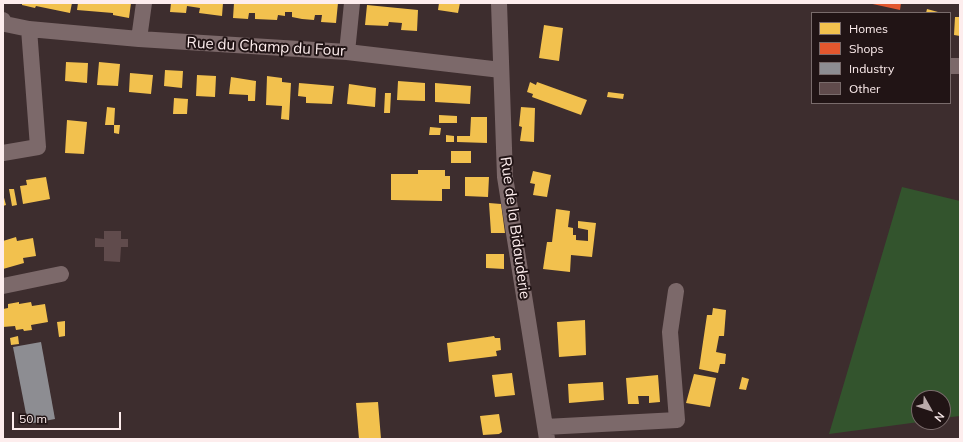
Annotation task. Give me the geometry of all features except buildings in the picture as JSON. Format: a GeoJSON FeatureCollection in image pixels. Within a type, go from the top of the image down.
{"type":"FeatureCollection","features":[{"type":"Feature","properties":{"kind":"street"},"geometry":{"type":"LineString","coordinates":[[139,39],[144,3]]}},
{"type":"Feature","properties":{"kind":"street"},"geometry":{"type":"LineString","coordinates":[[347,52],[352,3]]}},
{"type":"Feature","properties":{"kind":"street","name":"Rue de la Bidauderie"},"geometry":{"type":"LineString","coordinates":[[499,3],[505,177],[546,433],[677,420],[670,332],[676,292]]}},
{"type":"Feature","properties":{"kind":"street","name":"Rue du Champ du Four"},"geometry":{"type":"LineString","coordinates":[[3,20],[4,24],[29,29],[139,39],[347,52],[501,70]]}},
{"type":"Feature","properties":{"kind":"street"},"geometry":{"type":"LineString","coordinates":[[3,153],[38,147],[29,29]]}},
{"type":"Feature","properties":{"kind":"street"},"geometry":{"type":"LineString","coordinates":[[3,286],[61,274]]}},
{"type":"Feature","properties":{"kind":"green space"},"geometry":{"type":"Polygon","coordinates":[[[902,187],[960,201],[960,416],[951,417],[951,390],[911,390],[911,423],[829,434],[902,187]]]}}]}
